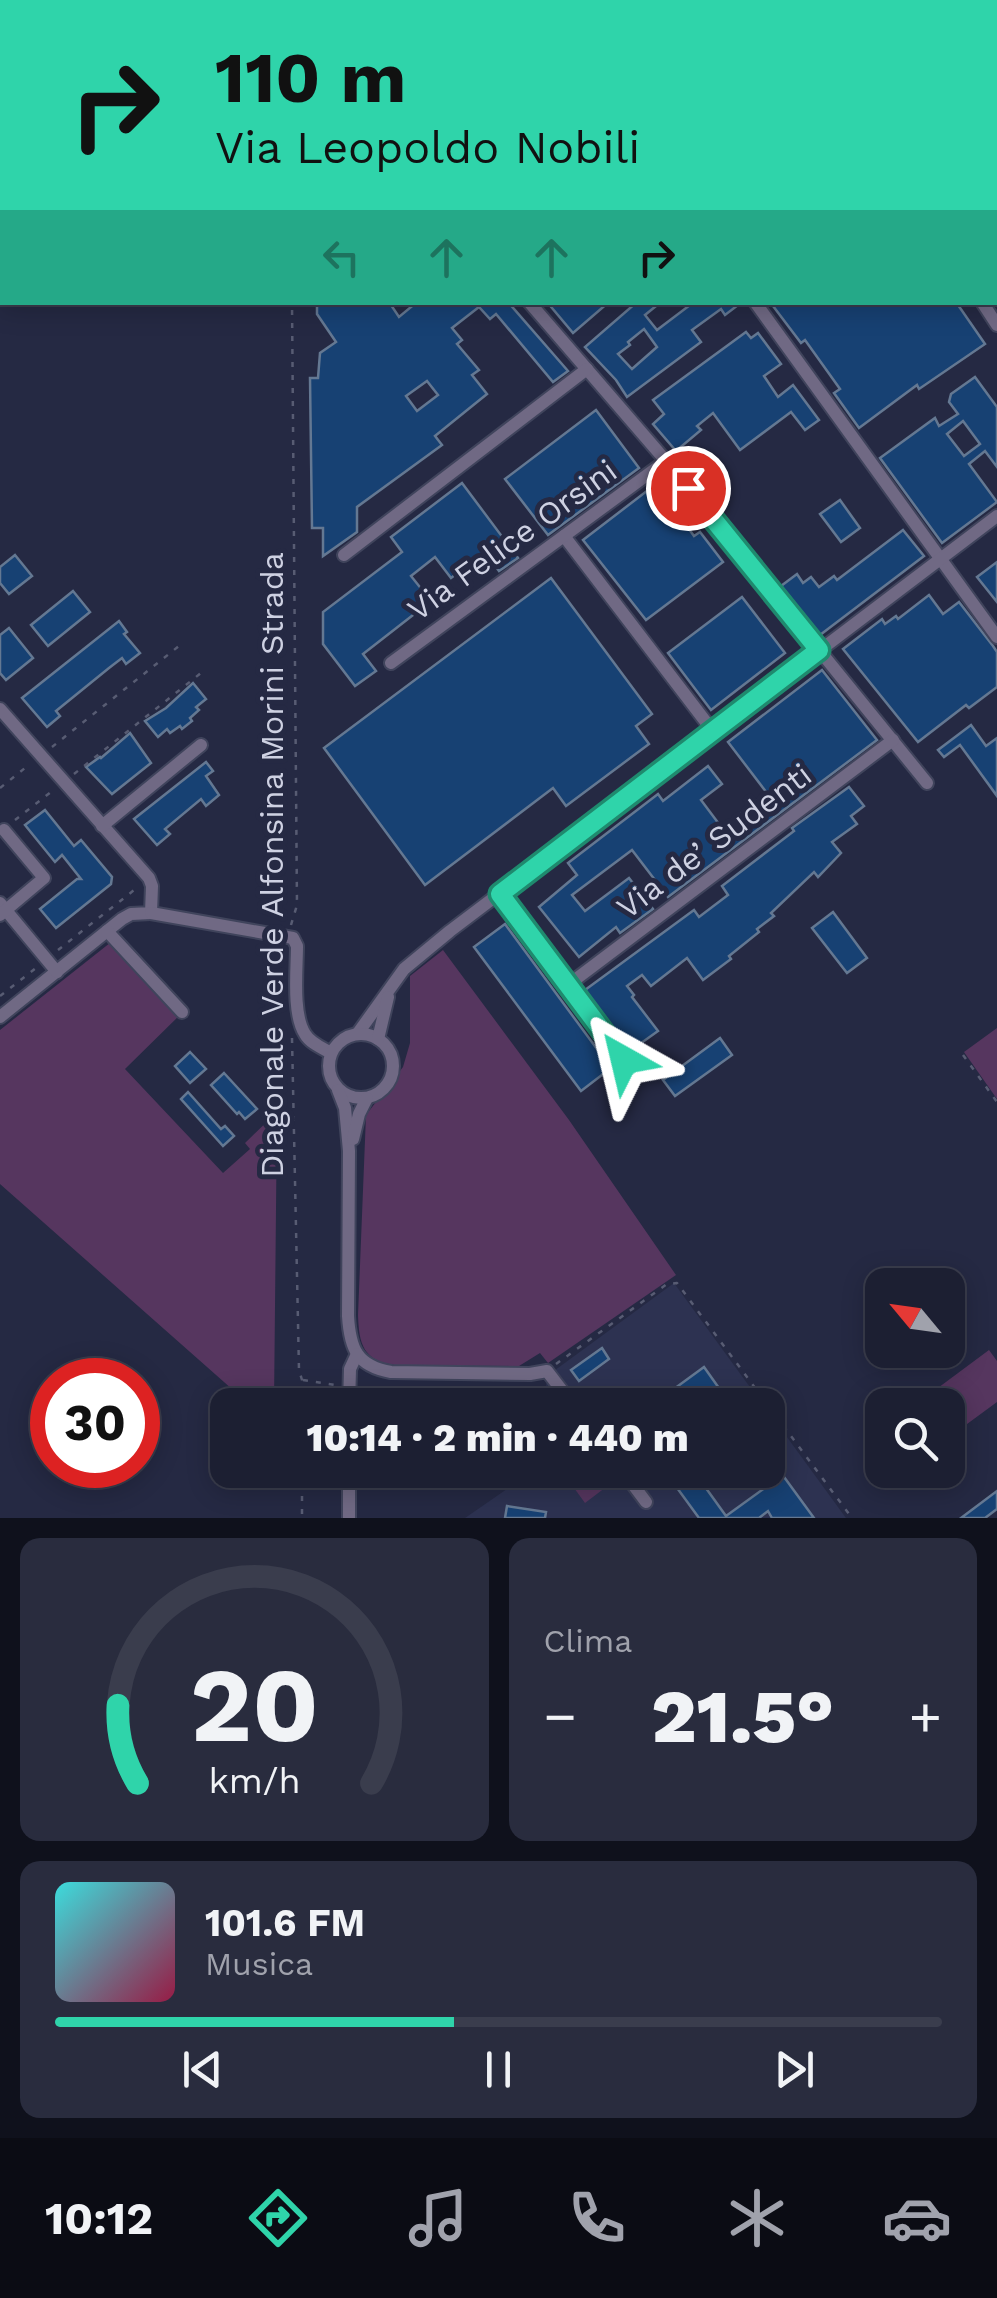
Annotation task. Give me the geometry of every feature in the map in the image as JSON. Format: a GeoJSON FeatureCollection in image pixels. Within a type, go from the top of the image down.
{"type":"FeatureCollection","features":[{"type":"Feature","properties":{"kind":"street"},"geometry":{"type":"LineString","coordinates":[[532,305],[666,461],[927,783]]}},
{"type":"Feature","properties":{"kind":"street"},"geometry":{"type":"LineString","coordinates":[[756,305],[997,637]]}},
{"type":"Feature","properties":{"kind":"street"},"geometry":{"type":"LineString","coordinates":[[344,555],[587,369]]}},
{"type":"Feature","properties":{"kind":"street","name":"Via Felice Orsini"},"geometry":{"type":"LineString","coordinates":[[390,663],[666,461]]}},
{"type":"Feature","properties":{"kind":"street"},"geometry":{"type":"LineString","coordinates":[[560,1388],[547,1370],[530,1374],[391,1372],[369,1366],[358,1354],[350,1336],[348,1316],[350,1152],[345,1108],[329,1072],[331,1053],[339,1042],[358,1034],[404,969],[450,930],[997,516]]}},
{"type":"Feature","properties":{"kind":"street"},"geometry":{"type":"LineString","coordinates":[[564,536],[712,730]]}},
{"type":"Feature","properties":{"kind":"street"},"geometry":{"type":"LineString","coordinates":[[0,709],[150,878],[151,913]]}},
{"type":"Feature","properties":{"kind":"street","name":"Via de’ Sudenti"},"geometry":{"type":"LineString","coordinates":[[568,986],[893,740]]}},
{"type":"Feature","properties":{"kind":"street"},"geometry":{"type":"LineString","coordinates":[[102,826],[202,745]]}},
{"type":"Feature","properties":{"kind":"street"},"geometry":{"type":"LineString","coordinates":[[4,830],[44,878],[2,909],[56,972]]}},
{"type":"Feature","properties":{"kind":"street"},"geometry":{"type":"LineString","coordinates":[[500,894],[624,1060]]}},
{"type":"Feature","properties":{"kind":"street"},"geometry":{"type":"LineString","coordinates":[[0,1017],[131,914],[151,913],[293,938],[297,946],[297,1005],[303,1030],[314,1043],[331,1053]]}},
{"type":"Feature","properties":{"kind":"street"},"geometry":{"type":"LineString","coordinates":[[107,931],[182,1012]]}},
{"type":"Feature","properties":{"kind":"street"},"geometry":{"type":"LineString","coordinates":[[378,1038],[386,1001],[404,969]]}},
{"type":"Feature","properties":{"kind":"street"},"geometry":{"type":"LineString","coordinates":[[338,1090],[348,1096],[367,1098],[384,1089],[393,1072],[391,1053],[378,1038],[358,1034]]}},
{"type":"Feature","properties":{"kind":"street"},"geometry":{"type":"LineString","coordinates":[[350,1152],[367,1098]]}},
{"type":"Feature","properties":{"kind":"street"},"geometry":{"type":"LineString","coordinates":[[349,1387],[351,1364],[358,1354]]}},
{"type":"Feature","properties":{"kind":"street"},"geometry":{"type":"LineString","coordinates":[[349,1488],[349,1518]]}},
{"type":"Feature","properties":{"kind":"street"},"geometry":{"type":"LineString","coordinates":[[636,1488],[646,1502]]}},
{"type":"Feature","properties":{"kind":"path","name":"Diagonale Verde Alfonsina Morini Strada"},"geometry":{"type":"LineString","coordinates":[[288,936],[296,905],[292,305]]}},
{"type":"Feature","properties":{"kind":"path"},"geometry":{"type":"LineString","coordinates":[[0,788],[184,642]]}},
{"type":"Feature","properties":{"kind":"path"},"geometry":{"type":"LineString","coordinates":[[4,830],[206,669]]}},
{"type":"Feature","properties":{"kind":"path"},"geometry":{"type":"LineString","coordinates":[[0,996],[139,886]]}},
{"type":"Feature","properties":{"kind":"path","name":"Diagonale Verde Alfonsina Morini Strada"},"geometry":{"type":"LineString","coordinates":[[291,1029],[302,1388]]}},
{"type":"Feature","properties":{"kind":"path"},"geometry":{"type":"LineString","coordinates":[[963,1054],[997,1102]]}},
{"type":"Feature","properties":{"kind":"path"},"geometry":{"type":"LineString","coordinates":[[547,1370],[667,1284],[677,1282],[852,1518]]}},
{"type":"Feature","properties":{"kind":"path"},"geometry":{"type":"LineString","coordinates":[[302,1380],[349,1387]]}},
{"type":"Feature","properties":{"kind":"path"},"geometry":{"type":"LineString","coordinates":[[302,1488],[302,1518]]}},
{"type":"Feature","properties":{"kind":"shaded area"},"geometry":{"type":"Polygon","coordinates":[[[120,935],[186,1009],[125,1069],[223,1173],[250,1149],[245,1143],[277,1112],[274,1388],[231,1388],[0,1184],[0,1030],[120,935]]]}},
{"type":"Feature","properties":{"kind":"shaded area"},"geometry":{"type":"Polygon","coordinates":[[[443,950],[569,1120],[676,1275],[548,1363],[540,1353],[519,1366],[395,1365],[376,1360],[362,1343],[358,1315],[366,1115],[403,1067],[410,1043],[410,976],[443,950]]]}},
{"type":"Feature","properties":{"kind":"shaded area"},"geometry":{"type":"Polygon","coordinates":[[[997,1028],[997,1099],[964,1052],[997,1028]]]}},
{"type":"Feature","properties":{"kind":"shaded area"},"geometry":{"type":"Polygon","coordinates":[[[674,1283],[751,1388],[546,1388],[547,1376],[674,1283]]]}},
{"type":"Feature","properties":{"kind":"shaded area"},"geometry":{"type":"Polygon","coordinates":[[[989,1350],[997,1361],[997,1402],[965,1426],[965,1388],[938,1388],[989,1350]]]}},
{"type":"Feature","properties":{"kind":"shaded area"},"geometry":{"type":"Polygon","coordinates":[[[785,1434],[846,1518],[465,1518],[507,1489],[785,1488],[785,1434]]]}},
{"type":"Feature","properties":{"kind":"shaded area"},"geometry":{"type":"Polygon","coordinates":[[[574,1488],[605,1488],[585,1503],[574,1488]]]}},
{"type":"Feature","properties":{"kind":"building"},"geometry":{"type":"Polygon","coordinates":[[[317,305],[391,305],[399,317],[413,305],[511,305],[568,371],[553,382],[496,314],[490,319],[479,307],[452,328],[462,340],[457,344],[479,370],[472,375],[487,394],[435,436],[442,445],[357,507],[357,532],[323,556],[323,528],[312,528],[310,378],[318,378],[320,353],[336,342],[317,314],[317,305]],[[427,381],[406,396],[417,411],[438,395],[427,381]]]}},
{"type":"Feature","properties":{"kind":"building"},"geometry":{"type":"Polygon","coordinates":[[[550,305],[606,305],[573,333],[550,305]]]}},
{"type":"Feature","properties":{"kind":"building"},"geometry":{"type":"Polygon","coordinates":[[[634,305],[657,305],[645,315],[657,330],[690,305],[738,305],[725,315],[721,309],[692,330],[701,342],[627,397],[585,347],[634,305]],[[644,329],[618,354],[632,369],[657,347],[644,329]]]}},
{"type":"Feature","properties":{"kind":"building"},"geometry":{"type":"Polygon","coordinates":[[[772,305],[958,305],[985,344],[919,389],[917,385],[859,428],[834,393],[840,389],[805,340],[801,343],[772,305]]]}},
{"type":"Feature","properties":{"kind":"building"},"geometry":{"type":"Polygon","coordinates":[[[746,332],[751,338],[758,333],[781,364],[764,376],[778,397],[793,385],[819,420],[805,430],[791,412],[740,450],[713,413],[697,426],[701,430],[676,451],[653,424],[664,414],[653,400],[746,332]]]}},
{"type":"Feature","properties":{"kind":"building"},"geometry":{"type":"Polygon","coordinates":[[[975,377],[997,407],[997,467],[985,451],[969,464],[997,502],[942,543],[880,458],[935,418],[939,426],[958,414],[949,402],[951,394],[975,377]],[[963,421],[947,434],[964,456],[980,444],[963,421]]]}},
{"type":"Feature","properties":{"kind":"building"},"geometry":{"type":"Polygon","coordinates":[[[596,410],[639,468],[548,535],[505,479],[596,410]]]}},
{"type":"Feature","properties":{"kind":"building"},"geometry":{"type":"Polygon","coordinates":[[[462,483],[518,558],[499,571],[485,552],[451,578],[435,557],[411,576],[431,601],[363,654],[376,671],[355,686],[323,644],[323,612],[402,552],[391,537],[462,483]]]}},
{"type":"Feature","properties":{"kind":"building"},"geometry":{"type":"Polygon","coordinates":[[[656,484],[694,536],[700,532],[723,562],[646,620],[583,540],[656,484]]]}},
{"type":"Feature","properties":{"kind":"building"},"geometry":{"type":"Polygon","coordinates":[[[840,500],[860,528],[841,542],[820,514],[840,500]]]}},
{"type":"Feature","properties":{"kind":"building"},"geometry":{"type":"Polygon","coordinates":[[[903,530],[924,556],[820,635],[781,586],[797,574],[803,583],[811,577],[819,587],[834,576],[837,580],[903,530]]]}},
{"type":"Feature","properties":{"kind":"building"},"geometry":{"type":"Polygon","coordinates":[[[15,555],[32,576],[9,594],[0,583],[0,567],[15,555]]]}},
{"type":"Feature","properties":{"kind":"building"},"geometry":{"type":"Polygon","coordinates":[[[997,562],[997,602],[977,577],[997,562]]]}},
{"type":"Feature","properties":{"kind":"building"},"geometry":{"type":"Polygon","coordinates":[[[551,578],[652,714],[636,726],[649,744],[566,806],[553,788],[425,885],[324,748],[551,578]]]}},
{"type":"Feature","properties":{"kind":"building"},"geometry":{"type":"Polygon","coordinates":[[[73,591],[90,612],[48,646],[31,625],[73,591]]]}},
{"type":"Feature","properties":{"kind":"building"},"geometry":{"type":"Polygon","coordinates":[[[929,595],[943,614],[959,602],[993,646],[997,652],[997,687],[918,742],[843,649],[882,619],[885,624],[896,616],[898,619],[929,595]]]}},
{"type":"Feature","properties":{"kind":"building"},"geometry":{"type":"Polygon","coordinates":[[[742,597],[785,653],[711,710],[668,653],[742,597]]]}},
{"type":"Feature","properties":{"kind":"building"},"geometry":{"type":"Polygon","coordinates":[[[119,621],[140,653],[126,664],[122,658],[109,668],[56,711],[60,716],[47,727],[22,698],[119,621]]]}},
{"type":"Feature","properties":{"kind":"building"},"geometry":{"type":"Polygon","coordinates":[[[9,628],[33,658],[6,680],[0,673],[0,635],[9,628]]]}},
{"type":"Feature","properties":{"kind":"building"},"geometry":{"type":"Polygon","coordinates":[[[822,670],[877,740],[668,897],[632,850],[572,895],[585,911],[629,878],[653,909],[620,933],[616,927],[579,957],[539,907],[577,875],[568,863],[658,794],[663,801],[708,766],[722,784],[701,800],[722,828],[767,793],[728,742],[822,670]]]}},
{"type":"Feature","properties":{"kind":"building"},"geometry":{"type":"Polygon","coordinates":[[[193,683],[206,699],[196,707],[199,710],[190,718],[192,721],[170,733],[167,729],[158,737],[145,721],[193,683]]]}},
{"type":"Feature","properties":{"kind":"building"},"geometry":{"type":"Polygon","coordinates":[[[971,725],[986,746],[997,738],[997,796],[960,745],[944,757],[938,750],[971,725]]]}},
{"type":"Feature","properties":{"kind":"building"},"geometry":{"type":"Polygon","coordinates":[[[130,733],[151,763],[112,794],[86,767],[130,733]]]}},
{"type":"Feature","properties":{"kind":"building"},"geometry":{"type":"Polygon","coordinates":[[[206,762],[213,771],[206,776],[219,795],[206,806],[201,799],[165,829],[170,834],[157,845],[134,819],[206,762]]]}},
{"type":"Feature","properties":{"kind":"building"},"geometry":{"type":"Polygon","coordinates":[[[849,787],[864,806],[851,816],[857,824],[832,842],[841,853],[818,877],[814,872],[771,913],[774,916],[729,956],[731,959],[703,980],[687,958],[651,986],[642,975],[627,986],[658,1031],[630,1051],[585,990],[694,910],[699,917],[728,895],[722,886],[849,787]]]}},
{"type":"Feature","properties":{"kind":"building"},"geometry":{"type":"Polygon","coordinates":[[[45,810],[74,846],[81,840],[112,877],[111,884],[56,928],[40,909],[81,879],[62,855],[55,862],[25,825],[45,810]]]}},
{"type":"Feature","properties":{"kind":"building"},"geometry":{"type":"Polygon","coordinates":[[[833,912],[867,958],[847,973],[812,928],[833,912]]]}},
{"type":"Feature","properties":{"kind":"building"},"geometry":{"type":"Polygon","coordinates":[[[505,924],[611,1068],[581,1091],[474,947],[505,924]]]}},
{"type":"Feature","properties":{"kind":"building"},"geometry":{"type":"Polygon","coordinates":[[[720,1038],[732,1055],[675,1096],[663,1080],[720,1038]]]}},
{"type":"Feature","properties":{"kind":"building"},"geometry":{"type":"Polygon","coordinates":[[[190,1052],[206,1069],[190,1083],[175,1066],[190,1052]]]}},
{"type":"Feature","properties":{"kind":"building"},"geometry":{"type":"Polygon","coordinates":[[[224,1073],[257,1109],[245,1119],[211,1085],[224,1073]]]}},
{"type":"Feature","properties":{"kind":"building"},"geometry":{"type":"Polygon","coordinates":[[[188,1092],[221,1129],[225,1126],[234,1136],[223,1146],[181,1099],[188,1092]]]}},
{"type":"Feature","properties":{"kind":"building"},"geometry":{"type":"Polygon","coordinates":[[[602,1348],[609,1359],[579,1381],[571,1370],[602,1348]]]}},
{"type":"Feature","properties":{"kind":"building"},"geometry":{"type":"Polygon","coordinates":[[[704,1367],[719,1388],[675,1388],[704,1367]]]}},
{"type":"Feature","properties":{"kind":"building"},"geometry":{"type":"Polygon","coordinates":[[[785,1478],[814,1518],[772,1518],[768,1511],[759,1518],[699,1518],[677,1488],[706,1488],[726,1516],[765,1488],[785,1488],[785,1478]]]}},
{"type":"Feature","properties":{"kind":"building"},"geometry":{"type":"Polygon","coordinates":[[[997,1491],[997,1509],[985,1518],[961,1518],[997,1491]]]}},
{"type":"Feature","properties":{"kind":"building"},"geometry":{"type":"Polygon","coordinates":[[[507,1506],[546,1512],[545,1518],[505,1518],[507,1506]]]}},
{"type":"Feature","properties":{"kind":"route"},"geometry":{"type":"LineString","coordinates":[[624,1060],[500,894],[819,650],[688,488]]}}]}
